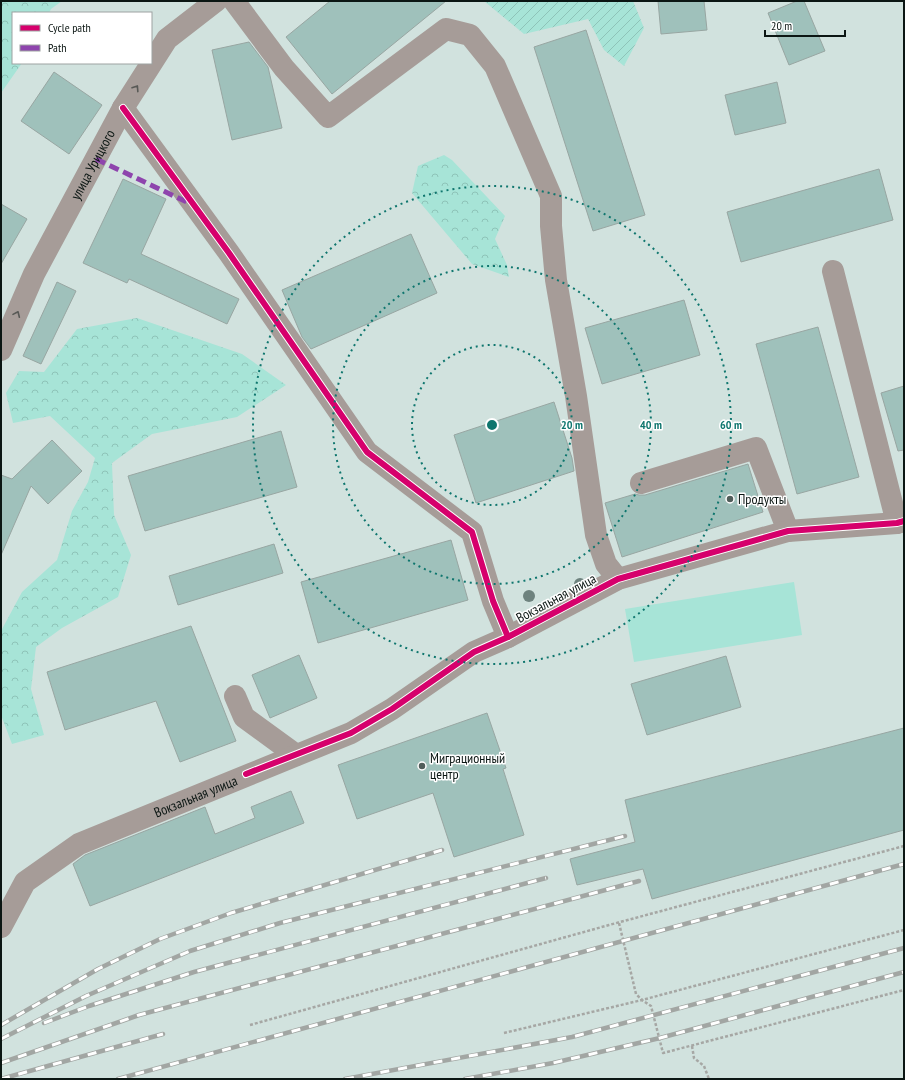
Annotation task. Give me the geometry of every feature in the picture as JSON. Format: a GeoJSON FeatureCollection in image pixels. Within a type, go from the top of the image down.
{"type":"FeatureCollection","features":[{"type":"Feature","properties":{"kind":"street","name":"улица Урицкого"},"geometry":{"type":"LineString","coordinates":[[152,63],[167,39],[216,1]]}},
{"type":"Feature","properties":{"kind":"street"},"geometry":{"type":"LineString","coordinates":[[234,1],[284,68],[328,117],[446,29],[470,35],[495,66],[551,196],[551,226],[556,280],[576,396],[596,536],[606,564],[618,579]]}},
{"type":"Feature","properties":{"kind":"street","name":"улица Урицкого"},"geometry":{"type":"LineString","coordinates":[[1,350],[34,274],[123,108],[151,64]]}},
{"type":"Feature","properties":{"kind":"street"},"geometry":{"type":"LineString","coordinates":[[123,108],[229,253],[367,452],[472,532],[493,601],[508,637]]}},
{"type":"Feature","properties":{"kind":"street"},"geometry":{"type":"LineString","coordinates":[[832,271],[900,522]]}},
{"type":"Feature","properties":{"kind":"street"},"geometry":{"type":"LineString","coordinates":[[641,483],[756,448],[788,531]]}},
{"type":"Feature","properties":{"kind":"street","name":"Вокзальная улица"},"geometry":{"type":"LineString","coordinates":[[1,927],[26,882],[79,844],[246,774],[351,733],[392,709],[474,652],[508,637],[618,579],[788,531],[900,522]]}},
{"type":"Feature","properties":{"kind":"street"},"geometry":{"type":"LineString","coordinates":[[235,696],[244,717],[296,755]]}},
{"type":"Feature","properties":{"kind":"path"},"geometry":{"type":"LineString","coordinates":[[250,1025],[904,846]]}},
{"type":"Feature","properties":{"kind":"path"},"geometry":{"type":"LineString","coordinates":[[619,923],[636,994],[651,1006],[663,1053],[904,990]]}},
{"type":"Feature","properties":{"kind":"path"},"geometry":{"type":"LineString","coordinates":[[504,1033],[642,1000],[904,930]]}},
{"type":"Feature","properties":{"kind":"path"},"geometry":{"type":"LineString","coordinates":[[692,1046],[694,1058],[704,1066],[709,1079]]}},
{"type":"Feature","properties":{"kind":"green space"},"geometry":{"type":"Polygon","coordinates":[[[1,1],[62,1],[51,9],[50,12],[12,12],[12,64],[21,64],[1,93],[1,1]]]}},
{"type":"Feature","properties":{"kind":"green space"},"geometry":{"type":"Polygon","coordinates":[[[484,1],[633,1],[644,28],[624,66],[604,50],[588,19],[524,34],[484,1]]]}},
{"type":"Feature","properties":{"kind":"green space"},"geometry":{"type":"Polygon","coordinates":[[[444,155],[452,160],[505,216],[495,239],[507,265],[509,277],[472,264],[412,193],[418,166],[444,155]]]}},
{"type":"Feature","properties":{"kind":"green space"},"geometry":{"type":"Polygon","coordinates":[[[137,318],[242,354],[286,385],[237,417],[152,434],[112,463],[114,515],[131,555],[118,597],[62,628],[36,647],[31,689],[44,735],[12,744],[1,715],[1,631],[22,592],[57,560],[72,511],[88,482],[95,458],[50,416],[13,423],[6,393],[19,371],[44,372],[77,329],[137,318]]]}},
{"type":"Feature","properties":{"kind":"green space"},"geometry":{"type":"Polygon","coordinates":[[[794,582],[802,635],[634,662],[625,609],[794,582]]]}},
{"type":"Feature","properties":{"kind":"building"},"geometry":{"type":"Polygon","coordinates":[[[330,1],[446,1],[332,94],[286,37],[330,1]]]}},
{"type":"Feature","properties":{"kind":"building"},"geometry":{"type":"Polygon","coordinates":[[[658,1],[704,1],[707,30],[661,34],[658,1]]]}},
{"type":"Feature","properties":{"kind":"building"},"geometry":{"type":"Polygon","coordinates":[[[797,1],[804,1],[825,51],[789,65],[768,13],[797,1]]]}},
{"type":"Feature","properties":{"kind":"building"},"geometry":{"type":"Polygon","coordinates":[[[586,30],[645,215],[593,231],[534,47],[586,30]]]}},
{"type":"Feature","properties":{"kind":"building"},"geometry":{"type":"Polygon","coordinates":[[[249,42],[268,67],[282,128],[232,140],[212,50],[249,42]]]}},
{"type":"Feature","properties":{"kind":"building"},"geometry":{"type":"Polygon","coordinates":[[[54,72],[102,105],[69,154],[21,121],[54,72]]]}},
{"type":"Feature","properties":{"kind":"building"},"geometry":{"type":"Polygon","coordinates":[[[777,82],[786,123],[735,135],[725,95],[777,82]]]}},
{"type":"Feature","properties":{"kind":"building"},"geometry":{"type":"Polygon","coordinates":[[[879,169],[893,220],[741,262],[727,212],[879,169]]]}},
{"type":"Feature","properties":{"kind":"building"},"geometry":{"type":"Polygon","coordinates":[[[123,179],[166,199],[141,254],[239,299],[227,324],[129,279],[127,283],[83,263],[123,179]]]}},
{"type":"Feature","properties":{"kind":"building"},"geometry":{"type":"Polygon","coordinates":[[[1,204],[27,219],[1,264],[1,204]]]}},
{"type":"Feature","properties":{"kind":"building"},"geometry":{"type":"Polygon","coordinates":[[[411,234],[437,293],[311,349],[302,337],[282,290],[411,234]]]}},
{"type":"Feature","properties":{"kind":"building"},"geometry":{"type":"Polygon","coordinates":[[[57,282],[76,291],[41,364],[23,356],[57,282]]]}},
{"type":"Feature","properties":{"kind":"building"},"geometry":{"type":"Polygon","coordinates":[[[684,300],[700,355],[602,384],[585,328],[684,300]]]}},
{"type":"Feature","properties":{"kind":"building"},"geometry":{"type":"Polygon","coordinates":[[[818,327],[859,477],[797,494],[756,344],[818,327]]]}},
{"type":"Feature","properties":{"kind":"building"},"geometry":{"type":"Polygon","coordinates":[[[904,386],[904,450],[898,451],[881,393],[904,386]]]}},
{"type":"Feature","properties":{"kind":"building"},"geometry":{"type":"Polygon","coordinates":[[[554,402],[572,458],[574,471],[476,503],[454,435],[554,402]]]}},
{"type":"Feature","properties":{"kind":"building"},"geometry":{"type":"Polygon","coordinates":[[[281,431],[297,487],[145,531],[128,476],[281,431]]]}},
{"type":"Feature","properties":{"kind":"building"},"geometry":{"type":"Polygon","coordinates":[[[52,440],[82,471],[48,504],[31,486],[1,555],[1,475],[12,479],[52,440]]]}},
{"type":"Feature","properties":{"kind":"building"},"geometry":{"type":"Polygon","coordinates":[[[748,464],[763,512],[622,557],[605,503],[635,494],[645,495],[748,464]]]}},
{"type":"Feature","properties":{"kind":"building"},"geometry":{"type":"Polygon","coordinates":[[[451,540],[468,600],[318,643],[301,582],[451,540]]]}},
{"type":"Feature","properties":{"kind":"building"},"geometry":{"type":"Polygon","coordinates":[[[274,544],[283,573],[178,605],[169,576],[274,544]]]}},
{"type":"Feature","properties":{"kind":"building"},"geometry":{"type":"Polygon","coordinates":[[[191,626],[236,741],[180,762],[156,701],[65,730],[47,672],[191,626]]]}},
{"type":"Feature","properties":{"kind":"building"},"geometry":{"type":"Polygon","coordinates":[[[299,655],[317,698],[270,718],[252,675],[299,655]]]}},
{"type":"Feature","properties":{"kind":"building"},"geometry":{"type":"Polygon","coordinates":[[[726,656],[741,707],[647,735],[631,684],[726,656]]]}},
{"type":"Feature","properties":{"kind":"building","name":"Миграционный центр"},"geometry":{"type":"Polygon","coordinates":[[[487,713],[506,768],[503,769],[524,835],[454,857],[433,793],[357,819],[338,765],[487,713]]]}},
{"type":"Feature","properties":{"kind":"building"},"geometry":{"type":"Polygon","coordinates":[[[904,728],[904,830],[652,899],[643,869],[577,885],[570,859],[635,842],[625,800],[904,728]]]}},
{"type":"Feature","properties":{"kind":"building"},"geometry":{"type":"Polygon","coordinates":[[[291,791],[304,823],[90,906],[73,864],[85,855],[205,807],[215,834],[255,818],[251,807],[291,791]]]}},
{"type":"Feature","properties":{"kind":"railway"},"geometry":{"type":"LineString","coordinates":[[1,1039],[86,996],[190,951],[280,923],[625,836]]}},
{"type":"Feature","properties":{"kind":"railway"},"geometry":{"type":"LineString","coordinates":[[1,1025],[98,969],[160,939],[231,913],[442,850]]}},
{"type":"Feature","properties":{"kind":"railway"},"geometry":{"type":"LineString","coordinates":[[118,1079],[904,864]]}},
{"type":"Feature","properties":{"kind":"railway"},"geometry":{"type":"LineString","coordinates":[[44,1023],[89,1006],[194,972],[546,878]]}},
{"type":"Feature","properties":{"kind":"railway"},"geometry":{"type":"LineString","coordinates":[[1,1063],[139,1015],[639,881]]}},
{"type":"Feature","properties":{"kind":"railway"},"geometry":{"type":"LineString","coordinates":[[345,1079],[572,1037],[904,948]]}},
{"type":"Feature","properties":{"kind":"railway"},"geometry":{"type":"LineString","coordinates":[[465,1079],[553,1063],[660,1038],[904,972]]}},
{"type":"Feature","properties":{"kind":"railway"},"geometry":{"type":"LineString","coordinates":[[1,1079],[163,1034]]}},
{"type":"Feature","properties":{"kind":"marked path"},"geometry":{"type":"LineString","coordinates":[[96,159],[191,204]]}},
{"type":"Feature","properties":{"kind":"cycle path"},"geometry":{"type":"LineString","coordinates":[[123,108],[229,253],[367,452],[472,532],[493,601],[508,637]]}},
{"type":"Feature","properties":{"kind":"cycle path"},"geometry":{"type":"LineString","coordinates":[[246,774],[351,733],[392,709],[474,652],[508,637],[618,579],[788,531],[897,523],[904,521]]}},
{"type":"Feature","properties":{"kind":"place","name":"Продукты"},"geometry":{"type":"Point","coordinates":[730,499]}},
{"type":"Feature","properties":{"kind":"place","name":"Миграционный центр"},"geometry":{"type":"Point","coordinates":[422,766]}}]}
